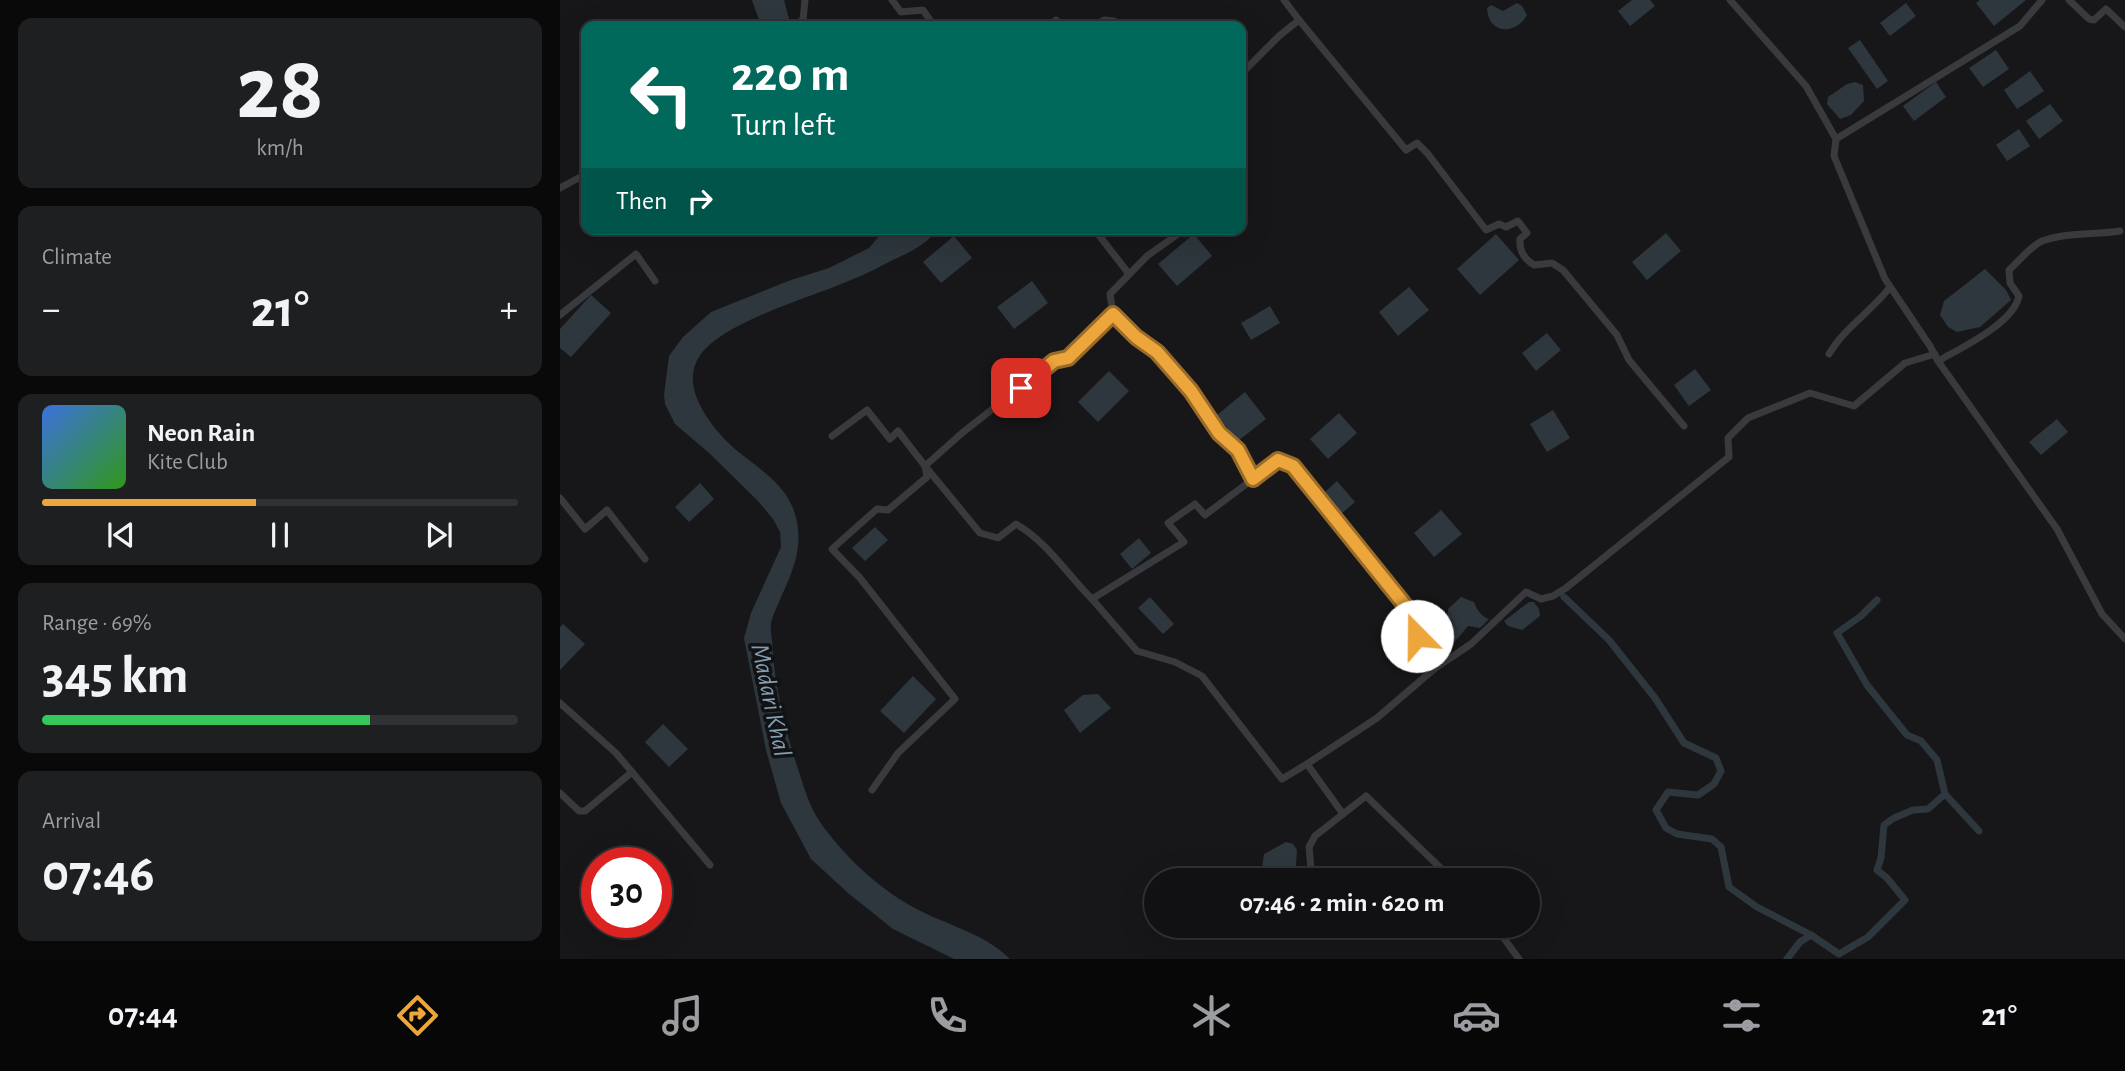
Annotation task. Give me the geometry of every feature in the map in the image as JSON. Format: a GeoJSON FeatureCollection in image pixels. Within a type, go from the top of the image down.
{"type":"FeatureCollection","features":[{"type":"Feature","properties":{"kind":"street"},"geometry":{"type":"LineString","coordinates":[[801,21],[805,0]]}},
{"type":"Feature","properties":{"kind":"street"},"geometry":{"type":"LineString","coordinates":[[892,0],[901,12],[923,10],[931,21]]}},
{"type":"Feature","properties":{"kind":"street"},"geometry":{"type":"LineString","coordinates":[[1284,0],[1406,150],[1417,143],[1486,230],[1499,224],[1506,227],[1518,221],[1527,233],[1520,239],[1519,247],[1524,256],[1534,265],[1552,263],[1563,270],[1617,335],[1629,360],[1684,426]]}},
{"type":"Feature","properties":{"kind":"street"},"geometry":{"type":"LineString","coordinates":[[1730,0],[1806,86],[1836,138],[1834,156],[1885,279],[1936,358],[2057,529],[2102,614],[2125,639]]}},
{"type":"Feature","properties":{"kind":"street"},"geometry":{"type":"LineString","coordinates":[[1836,138],[2020,26],[2042,0]]}},
{"type":"Feature","properties":{"kind":"street"},"geometry":{"type":"LineString","coordinates":[[2069,0],[2089,19],[2094,20],[2106,9],[2125,27]]}},
{"type":"Feature","properties":{"kind":"street"},"geometry":{"type":"LineString","coordinates":[[1246,69],[1299,20]]}},
{"type":"Feature","properties":{"kind":"street"},"geometry":{"type":"LineString","coordinates":[[560,188],[581,177]]}},
{"type":"Feature","properties":{"kind":"street"},"geometry":{"type":"LineString","coordinates":[[832,436],[867,410],[890,439],[898,431],[980,533],[998,538],[1016,524],[1025,529],[1052,553],[1137,651],[1175,662],[1202,676],[1282,779],[1377,718],[1434,669],[1471,644],[1526,592],[1541,599],[1553,596],[1659,515],[1729,457],[1728,438],[1748,418],[1810,393],[1854,406],[1905,363],[1936,358],[1973,343],[2006,318],[2018,303],[2019,296],[2010,283],[2009,270],[2040,242],[2075,233],[2090,235],[2120,231]]}},
{"type":"Feature","properties":{"kind":"street"},"geometry":{"type":"LineString","coordinates":[[1099,235],[1129,274]]}},
{"type":"Feature","properties":{"kind":"street"},"geometry":{"type":"LineString","coordinates":[[1177,235],[1147,256],[1110,294],[1113,314],[1166,361],[1191,391],[1219,433],[1238,450],[1253,479]]}},
{"type":"Feature","properties":{"kind":"street"},"geometry":{"type":"LineString","coordinates":[[560,315],[636,254],[655,281]]}},
{"type":"Feature","properties":{"kind":"street"},"geometry":{"type":"LineString","coordinates":[[1829,354],[1837,341],[1880,301],[1890,287]]}},
{"type":"Feature","properties":{"kind":"street"},"geometry":{"type":"LineString","coordinates":[[925,466],[962,433],[1054,361],[1068,358],[1113,314]]}},
{"type":"Feature","properties":{"kind":"street"},"geometry":{"type":"LineString","coordinates":[[1092,599],[1184,542],[1168,523],[1195,504],[1205,515],[1278,460],[1293,466],[1416,619],[1417,636],[1434,669]]}},
{"type":"Feature","properties":{"kind":"street"},"geometry":{"type":"LineString","coordinates":[[872,790],[898,753],[955,699],[860,578],[832,549],[877,509],[888,510],[927,477],[925,466]]}},
{"type":"Feature","properties":{"kind":"street"},"geometry":{"type":"LineString","coordinates":[[560,498],[585,529],[607,510],[645,559]]}},
{"type":"Feature","properties":{"kind":"street"},"geometry":{"type":"LineString","coordinates":[[560,703],[616,753],[710,865]]}},
{"type":"Feature","properties":{"kind":"street"},"geometry":{"type":"LineString","coordinates":[[1307,764],[1343,814]]}},
{"type":"Feature","properties":{"kind":"street"},"geometry":{"type":"LineString","coordinates":[[560,793],[579,811],[585,811],[632,772]]}},
{"type":"Feature","properties":{"kind":"street"},"geometry":{"type":"LineString","coordinates":[[1311,868],[1309,846],[1315,836],[1366,796],[1441,868]]}},
{"type":"Feature","properties":{"kind":"street"},"geometry":{"type":"LineString","coordinates":[[1504,938],[1519,959]]}},
{"type":"Feature","properties":{"kind":"water"},"geometry":{"type":"Polygon","coordinates":[[[752,0],[784,0],[790,21],[759,21],[752,0]]]}},
{"type":"Feature","properties":{"kind":"water"},"geometry":{"type":"Polygon","coordinates":[[[1632,0],[1650,0],[1655,6],[1630,26],[1618,11],[1632,0]]]}},
{"type":"Feature","properties":{"kind":"water"},"geometry":{"type":"Polygon","coordinates":[[[1980,0],[2026,0],[1994,26],[1976,3],[1980,0]]]}},
{"type":"Feature","properties":{"kind":"water"},"geometry":{"type":"Polygon","coordinates":[[[1517,3],[1527,15],[1522,22],[1509,29],[1497,27],[1492,23],[1487,8],[1491,5],[1503,11],[1517,3]]]}},
{"type":"Feature","properties":{"kind":"water"},"geometry":{"type":"Polygon","coordinates":[[[1906,3],[1916,16],[1890,36],[1880,23],[1906,3]]]}},
{"type":"Feature","properties":{"kind":"water"},"geometry":{"type":"Polygon","coordinates":[[[1860,40],[1888,81],[1877,89],[1848,48],[1860,40]]]}},
{"type":"Feature","properties":{"kind":"water"},"geometry":{"type":"Polygon","coordinates":[[[1996,50],[2009,69],[1983,87],[1969,68],[1996,50]]]}},
{"type":"Feature","properties":{"kind":"water"},"geometry":{"type":"Polygon","coordinates":[[[2030,71],[2044,91],[2017,109],[2004,90],[2030,71]]]}},
{"type":"Feature","properties":{"kind":"water"},"geometry":{"type":"Polygon","coordinates":[[[1855,82],[1863,85],[1864,101],[1851,115],[1840,119],[1827,104],[1828,97],[1847,84],[1855,82]]]}},
{"type":"Feature","properties":{"kind":"water"},"geometry":{"type":"Polygon","coordinates":[[[1936,82],[1946,97],[1914,121],[1903,106],[1936,82]]]}},
{"type":"Feature","properties":{"kind":"water"},"geometry":{"type":"Polygon","coordinates":[[[2050,104],[2063,121],[2039,139],[2026,121],[2050,104]]]}},
{"type":"Feature","properties":{"kind":"water"},"geometry":{"type":"Polygon","coordinates":[[[2019,129],[2030,146],[2007,161],[1996,145],[2019,129]]]}},
{"type":"Feature","properties":{"kind":"water"},"geometry":{"type":"Polygon","coordinates":[[[1666,233],[1681,251],[1647,280],[1632,262],[1666,233]]]}},
{"type":"Feature","properties":{"kind":"water"},"geometry":{"type":"Polygon","coordinates":[[[1496,234],[1519,260],[1480,295],[1457,269],[1496,234]]]}},
{"type":"Feature","properties":{"kind":"water","name":"Madari Khal"},"geometry":{"type":"Polygon","coordinates":[[[880,235],[933,235],[916,248],[870,271],[771,311],[730,331],[701,354],[695,364],[693,386],[701,407],[713,426],[729,444],[773,479],[790,501],[795,514],[798,529],[796,556],[772,619],[771,632],[777,689],[784,721],[816,816],[850,858],[887,890],[925,913],[988,942],[1010,959],[954,959],[893,929],[811,859],[781,803],[766,750],[744,638],[751,613],[781,547],[780,532],[758,501],[675,424],[665,404],[669,356],[683,337],[711,312],[829,268],[869,248],[880,235]]]}},
{"type":"Feature","properties":{"kind":"water"},"geometry":{"type":"Polygon","coordinates":[[[1193,235],[1212,256],[1177,286],[1158,264],[1193,235]]]}},
{"type":"Feature","properties":{"kind":"water"},"geometry":{"type":"Polygon","coordinates":[[[954,236],[972,258],[941,283],[923,262],[954,236]]]}},
{"type":"Feature","properties":{"kind":"water"},"geometry":{"type":"Polygon","coordinates":[[[1985,269],[2006,290],[2011,300],[1980,327],[1957,332],[1948,327],[1940,315],[1944,301],[1985,269]]]}},
{"type":"Feature","properties":{"kind":"water"},"geometry":{"type":"Polygon","coordinates":[[[1032,281],[1048,303],[1014,329],[997,307],[1032,281]]]}},
{"type":"Feature","properties":{"kind":"water"},"geometry":{"type":"Polygon","coordinates":[[[1409,287],[1429,310],[1398,336],[1379,312],[1409,287]]]}},
{"type":"Feature","properties":{"kind":"water"},"geometry":{"type":"Polygon","coordinates":[[[591,295],[611,313],[571,357],[560,348],[560,329],[591,295]]]}},
{"type":"Feature","properties":{"kind":"water"},"geometry":{"type":"Polygon","coordinates":[[[1270,306],[1280,323],[1251,340],[1241,323],[1270,306]]]}},
{"type":"Feature","properties":{"kind":"water"},"geometry":{"type":"Polygon","coordinates":[[[1547,333],[1561,350],[1536,371],[1522,353],[1547,333]]]}},
{"type":"Feature","properties":{"kind":"water"},"geometry":{"type":"Polygon","coordinates":[[[1695,369],[1711,390],[1689,406],[1674,385],[1695,369]]]}},
{"type":"Feature","properties":{"kind":"water"},"geometry":{"type":"Polygon","coordinates":[[[1109,371],[1129,391],[1098,422],[1078,402],[1109,371]]]}},
{"type":"Feature","properties":{"kind":"water"},"geometry":{"type":"Polygon","coordinates":[[[1245,392],[1266,419],[1238,441],[1217,415],[1245,392]]]}},
{"type":"Feature","properties":{"kind":"water"},"geometry":{"type":"Polygon","coordinates":[[[1553,410],[1570,438],[1547,452],[1530,424],[1553,410]]]}},
{"type":"Feature","properties":{"kind":"water"},"geometry":{"type":"Polygon","coordinates":[[[1339,413],[1357,433],[1328,459],[1310,439],[1339,413]]]}},
{"type":"Feature","properties":{"kind":"water"},"geometry":{"type":"Polygon","coordinates":[[[2057,419],[2068,432],[2041,455],[2029,442],[2057,419]]]}},
{"type":"Feature","properties":{"kind":"water"},"geometry":{"type":"Polygon","coordinates":[[[1337,481],[1355,502],[1339,516],[1321,496],[1337,481]]]}},
{"type":"Feature","properties":{"kind":"water"},"geometry":{"type":"Polygon","coordinates":[[[700,483],[714,499],[689,522],[675,507],[700,483]]]}},
{"type":"Feature","properties":{"kind":"water"},"geometry":{"type":"Polygon","coordinates":[[[1441,510],[1462,534],[1434,557],[1414,533],[1441,510]]]}},
{"type":"Feature","properties":{"kind":"water"},"geometry":{"type":"Polygon","coordinates":[[[875,527],[888,540],[865,561],[852,548],[875,527]]]}},
{"type":"Feature","properties":{"kind":"water"},"geometry":{"type":"Polygon","coordinates":[[[1139,538],[1151,553],[1132,569],[1120,554],[1139,538]]]}},
{"type":"Feature","properties":{"kind":"water"},"geometry":{"type":"Polygon","coordinates":[[[1150,597],[1174,624],[1163,634],[1138,608],[1150,597]]]}},
{"type":"Feature","properties":{"kind":"water"},"geometry":{"type":"Polygon","coordinates":[[[1461,597],[1474,602],[1480,612],[1489,619],[1480,628],[1468,626],[1447,651],[1442,645],[1436,653],[1424,638],[1426,636],[1423,626],[1448,613],[1448,609],[1461,597]]]}},
{"type":"Feature","properties":{"kind":"water"},"geometry":{"type":"Polygon","coordinates":[[[1529,602],[1534,602],[1540,616],[1522,630],[1508,626],[1504,621],[1529,602]]]}},
{"type":"Feature","properties":{"kind":"water"},"geometry":{"type":"Polygon","coordinates":[[[563,624],[585,644],[560,670],[560,627],[563,624]]]}},
{"type":"Feature","properties":{"kind":"water"},"geometry":{"type":"Polygon","coordinates":[[[913,676],[936,699],[904,733],[880,711],[913,676]]]}},
{"type":"Feature","properties":{"kind":"water"},"geometry":{"type":"Polygon","coordinates":[[[1098,694],[1111,708],[1080,733],[1064,710],[1083,695],[1098,694]]]}},
{"type":"Feature","properties":{"kind":"water"},"geometry":{"type":"Polygon","coordinates":[[[663,724],[688,749],[669,767],[645,742],[663,724]]]}},
{"type":"Feature","properties":{"kind":"water"},"geometry":{"type":"Polygon","coordinates":[[[1286,842],[1293,844],[1297,850],[1296,866],[1262,868],[1264,854],[1286,842]]]}},
{"type":"Feature","properties":{"kind":"waterway"},"geometry":{"type":"LineString","coordinates":[[1564,597],[1609,640],[1655,698],[1684,743],[1716,758],[1721,771],[1714,784],[1698,795],[1668,792],[1656,810],[1666,828],[1677,834],[1712,839],[1721,847],[1729,887],[1757,907],[1811,935]]}},
{"type":"Feature","properties":{"kind":"waterway"},"geometry":{"type":"LineString","coordinates":[[1877,600],[1861,616],[1837,633],[1867,685],[1907,735],[1921,741],[1937,760],[1945,794]]}},
{"type":"Feature","properties":{"kind":"waterway"},"geometry":{"type":"LineString","coordinates":[[1787,959],[1800,942],[1811,935],[1839,954],[1868,937],[1905,900],[1877,870],[1881,858],[1884,825],[1894,818],[1913,810],[1928,809],[1945,794],[1979,831]]}},
{"type":"Feature","properties":{"kind":"route"},"geometry":{"type":"LineString","coordinates":[[1021,388],[1054,361],[1068,358],[1113,314],[1136,337],[1157,352],[1191,391],[1219,433],[1238,450],[1253,479],[1278,460],[1293,466],[1416,619],[1417,636]]}}]}
